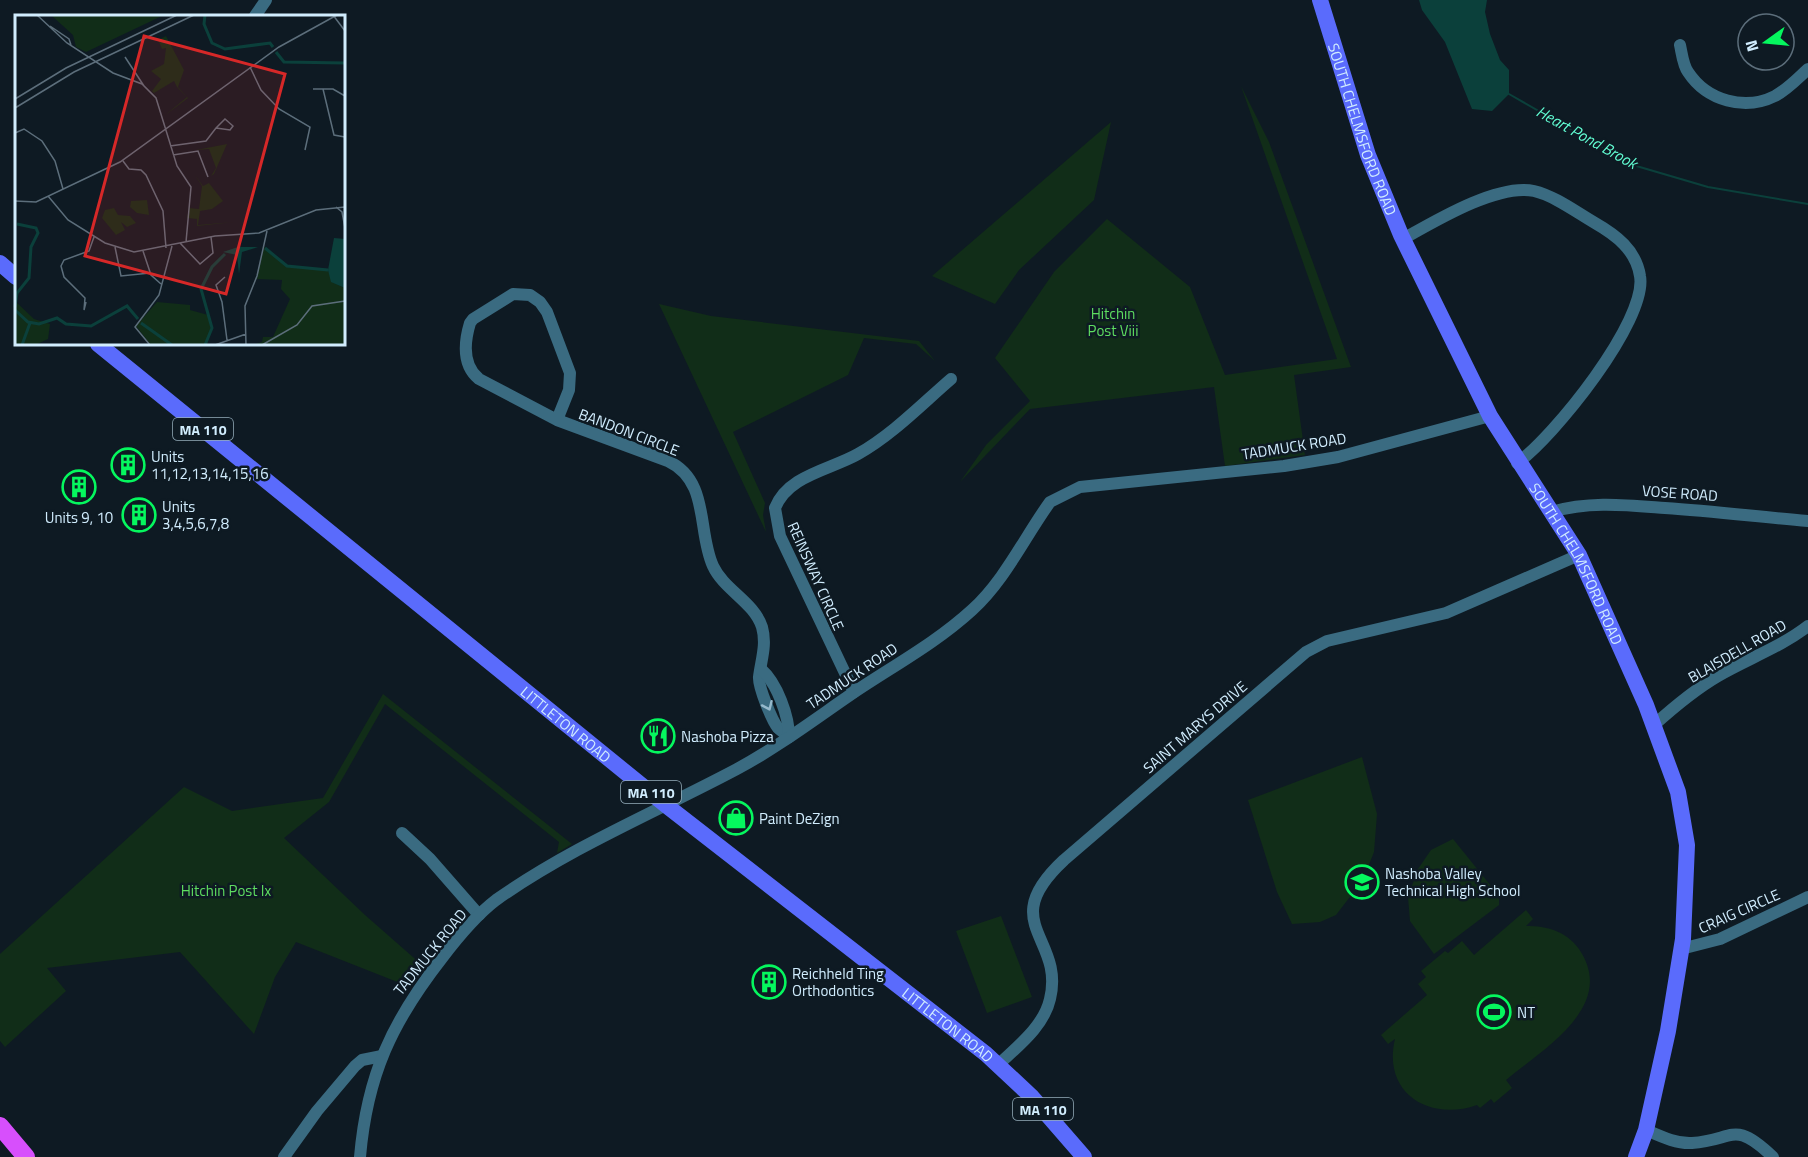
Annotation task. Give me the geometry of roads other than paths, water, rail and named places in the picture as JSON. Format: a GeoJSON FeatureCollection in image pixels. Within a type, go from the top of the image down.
{"type":"FeatureCollection","features":[{"type":"Feature","properties":{"kind":"highway"},"geometry":{"type":"LineString","coordinates":[[0,1126],[26,1157]]}},
{"type":"Feature","properties":{"kind":"main road","name":"SOUTH CHELMSFORD ROAD"},"geometry":{"type":"LineString","coordinates":[[1320,0],[1368,155],[1403,239],[1490,416],[1579,555],[1654,725],[1678,792],[1687,845],[1687,902],[1668,1031],[1646,1130],[1636,1157]]}},
{"type":"Feature","properties":{"kind":"main road"},"geometry":{"type":"LineString","coordinates":[[0,263],[15,276]]}},
{"type":"Feature","properties":{"kind":"main road","name":"LITTLETON ROAD"},"geometry":{"type":"LineString","coordinates":[[99,345],[667,806],[999,1064],[1031,1096],[1084,1157]]}},
{"type":"Feature","properties":{"kind":"street"},"geometry":{"type":"LineString","coordinates":[[256,15],[266,0]]}},
{"type":"Feature","properties":{"kind":"street"},"geometry":{"type":"LineString","coordinates":[[1680,45],[1688,72],[1707,91],[1731,102],[1759,102],[1773,97],[1808,69]]}},
{"type":"Feature","properties":{"kind":"street"},"geometry":{"type":"LineString","coordinates":[[1403,239],[1496,193],[1524,190],[1551,198],[1606,229],[1629,249],[1636,261],[1641,278],[1640,294],[1634,311],[1608,357],[1552,432],[1535,450],[1518,463]]}},
{"type":"Feature","properties":{"kind":"street","name":"BANDON CIRCLE"},"geometry":{"type":"LineString","coordinates":[[557,420],[570,380],[547,312],[530,295],[519,293],[507,296],[473,319],[468,329],[466,362],[478,379],[557,420],[668,461],[688,476],[699,499],[713,565],[723,582],[757,616],[762,626],[764,645],[758,679],[760,688],[778,728],[789,737]]}},
{"type":"Feature","properties":{"kind":"street","name":"REINSWAY CIRCLE"},"geometry":{"type":"LineString","coordinates":[[854,692],[780,536],[775,508],[788,489],[805,478],[859,454],[951,379]]}},
{"type":"Feature","properties":{"kind":"street","name":"TADMUCK ROAD"},"geometry":{"type":"LineString","coordinates":[[360,1157],[367,1109],[382,1056],[404,1009],[455,940],[479,915],[496,900],[589,843],[667,806],[740,767],[931,642],[979,604],[999,582],[1025,537],[1050,502],[1063,493],[1080,487],[1284,466],[1338,457],[1490,416]]}},
{"type":"Feature","properties":{"kind":"street","name":"VOSE ROAD"},"geometry":{"type":"LineString","coordinates":[[1551,512],[1590,504],[1615,504],[1719,511],[1808,521]]}},
{"type":"Feature","properties":{"kind":"street","name":"SAINT MARYS DRIVE"},"geometry":{"type":"LineString","coordinates":[[999,1064],[1031,1033],[1050,1001],[1053,978],[1032,911],[1036,891],[1046,876],[1064,860],[1306,652],[1327,641],[1446,613],[1579,555]]}},
{"type":"Feature","properties":{"kind":"street","name":"BLAISDELL ROAD"},"geometry":{"type":"LineString","coordinates":[[1654,725],[1684,699],[1717,676],[1807,630]]}},
{"type":"Feature","properties":{"kind":"street"},"geometry":{"type":"LineString","coordinates":[[402,833],[430,859],[479,915]]}},
{"type":"Feature","properties":{"kind":"street","name":"CRAIG CIRCLE"},"geometry":{"type":"LineString","coordinates":[[1681,949],[1720,939],[1808,897]]}},
{"type":"Feature","properties":{"kind":"street"},"geometry":{"type":"LineString","coordinates":[[284,1157],[316,1112],[355,1066],[362,1060],[382,1056]]}},
{"type":"Feature","properties":{"kind":"street"},"geometry":{"type":"LineString","coordinates":[[1646,1130],[1676,1141],[1692,1143],[1729,1134],[1748,1136],[1773,1157]]}},
{"type":"Feature","properties":{"kind":"waterway","name":"Heart Pond Brook"},"geometry":{"type":"LineString","coordinates":[[1509,94],[1633,165],[1708,187],[1808,204]]}},
{"type":"Feature","properties":{"kind":"place","name":"Units 11,12,13,14,15,16"},"geometry":{"type":"Point","coordinates":[128,465]}},
{"type":"Feature","properties":{"kind":"place","name":"Units 9, 10"},"geometry":{"type":"Point","coordinates":[79,487]}},
{"type":"Feature","properties":{"kind":"place","name":"Units 3,4,5,6,7,8"},"geometry":{"type":"Point","coordinates":[139,515]}},
{"type":"Feature","properties":{"kind":"place","name":"Nashoba Pizza"},"geometry":{"type":"Point","coordinates":[658,736]}},
{"type":"Feature","properties":{"kind":"place","name":"Paint DeZign"},"geometry":{"type":"Point","coordinates":[736,818]}},
{"type":"Feature","properties":{"kind":"place","name":"Nashoba Valley Technical High School"},"geometry":{"type":"Point","coordinates":[1362,882]}},
{"type":"Feature","properties":{"kind":"place","name":"Reichheld Ting Orthodontics"},"geometry":{"type":"Point","coordinates":[769,982]}},
{"type":"Feature","properties":{"kind":"place","name":"NT"},"geometry":{"type":"Point","coordinates":[1494,1012]}},
{"type":"Feature","properties":{"kind":"park label","name":"Hitchin Post Viii"},"geometry":{"type":"Point","coordinates":[1113,322]}},
{"type":"Feature","properties":{"kind":"park label","name":"Hitchin Post Ix"},"geometry":{"type":"Point","coordinates":[226,890]}}]}
